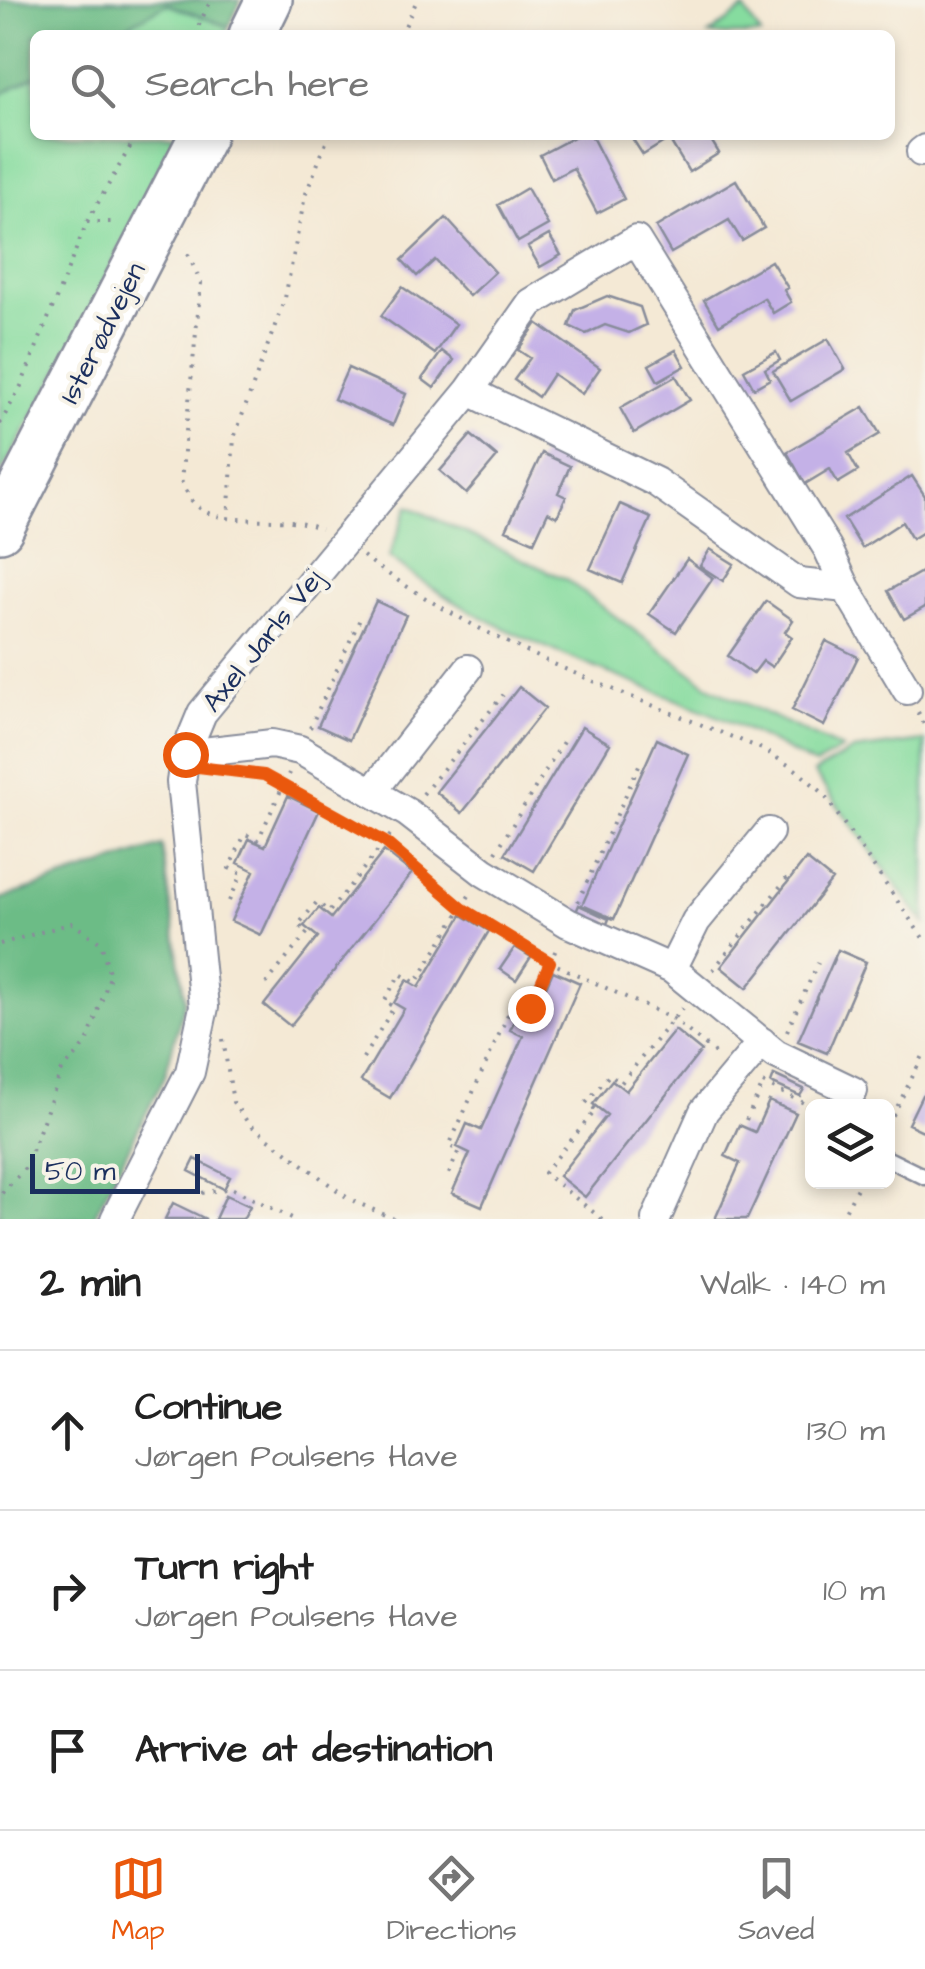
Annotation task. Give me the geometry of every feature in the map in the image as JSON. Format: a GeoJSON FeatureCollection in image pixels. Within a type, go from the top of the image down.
{"type":"FeatureCollection","features":[{"type":"Feature","properties":{"kind":"highway"},"geometry":{"type":"LineString","coordinates":[[254,30],[269,0]]}},
{"type":"Feature","properties":{"kind":"highway","name":"Isterødvejen"},"geometry":{"type":"LineString","coordinates":[[0,528],[200,140]]}},
{"type":"Feature","properties":{"kind":"street","name":"Axel Jarls Vej"},"geometry":{"type":"LineString","coordinates":[[116,1219],[190,1072],[204,1007],[181,782],[185,754],[202,714],[469,391],[531,303],[636,240],[828,549],[846,588],[907,690]]}},
{"type":"Feature","properties":{"kind":"street"},"geometry":{"type":"LineString","coordinates":[[469,391],[656,482],[799,583],[846,588]]}},
{"type":"Feature","properties":{"kind":"street"},"geometry":{"type":"LineString","coordinates":[[372,792],[468,669]]}},
{"type":"Feature","properties":{"kind":"street"},"geometry":{"type":"LineString","coordinates":[[185,754],[272,744],[300,750],[408,813],[484,872],[568,923],[672,968],[697,989],[774,1036]]}},
{"type":"Feature","properties":{"kind":"street"},"geometry":{"type":"LineString","coordinates":[[672,968],[696,921],[769,832]]}},
{"type":"Feature","properties":{"kind":"street"},"geometry":{"type":"LineString","coordinates":[[774,1036],[776,1054],[853,1090]]}},
{"type":"Feature","properties":{"kind":"street"},"geometry":{"type":"LineString","coordinates":[[656,1219],[704,1111],[774,1036]]}},
{"type":"Feature","properties":{"kind":"lane"},"geometry":{"type":"LineString","coordinates":[[895,1162],[925,1177]]}},
{"type":"Feature","properties":{"kind":"path"},"geometry":{"type":"LineString","coordinates":[[196,30],[211,0]]}},
{"type":"Feature","properties":{"kind":"path"},"geometry":{"type":"LineString","coordinates":[[403,30],[417,0]]}},
{"type":"Feature","properties":{"kind":"path"},"geometry":{"type":"LineString","coordinates":[[0,424],[21,386],[87,222],[134,140]]}},
{"type":"Feature","properties":{"kind":"path"},"geometry":{"type":"LineString","coordinates":[[228,520],[234,438],[285,298],[305,196],[328,140]]}},
{"type":"Feature","properties":{"kind":"path"},"geometry":{"type":"LineString","coordinates":[[87,222],[118,222]]}},
{"type":"Feature","properties":{"kind":"path"},"geometry":{"type":"LineString","coordinates":[[188,254],[201,282],[182,481],[194,503],[228,520],[288,518],[316,526],[386,574],[502,642],[762,749],[822,792],[925,941]]}},
{"type":"Feature","properties":{"kind":"path"},"geometry":{"type":"LineString","coordinates":[[266,984],[308,932],[298,925],[317,902],[330,912],[503,695]]}},
{"type":"Feature","properties":{"kind":"path"},"geometry":{"type":"LineString","coordinates":[[364,1058],[394,1007],[384,1001],[400,974],[416,983],[566,737]]}},
{"type":"Feature","properties":{"kind":"path"},"geometry":{"type":"LineString","coordinates":[[448,1174],[459,1150],[449,1146],[514,1001],[530,1008],[640,763]]}},
{"type":"Feature","properties":{"kind":"path"},"geometry":{"type":"LineString","coordinates":[[248,773],[264,775],[385,842],[462,908],[550,962],[673,1019],[728,1063]]}},
{"type":"Feature","properties":{"kind":"path"},"geometry":{"type":"LineString","coordinates":[[602,1219],[544,1174],[596,1110],[586,1102],[610,1074],[622,1083],[790,873]]}},
{"type":"Feature","properties":{"kind":"path"},"geometry":{"type":"LineString","coordinates":[[0,944],[72,923],[101,943],[110,976],[88,1042],[61,1072],[26,1167],[0,1195]]}},
{"type":"Feature","properties":{"kind":"path"},"geometry":{"type":"LineString","coordinates":[[774,1036],[818,962]]}},
{"type":"Feature","properties":{"kind":"path"},"geometry":{"type":"LineString","coordinates":[[204,1007],[214,1010],[222,1026],[233,1102],[249,1124],[349,1200],[394,1219]]}},
{"type":"Feature","properties":{"kind":"path"},"geometry":{"type":"LineString","coordinates":[[895,1111],[925,1052]]}},
{"type":"Feature","properties":{"kind":"path"},"geometry":{"type":"LineString","coordinates":[[746,1120],[768,1074]]}},
{"type":"Feature","properties":{"kind":"path"},"geometry":{"type":"LineString","coordinates":[[752,1078],[805,1104]]}},
{"type":"Feature","properties":{"kind":"path"},"geometry":{"type":"LineString","coordinates":[[202,1194],[231,1188],[294,1219]]}},
{"type":"Feature","properties":{"kind":"path"},"geometry":{"type":"LineString","coordinates":[[842,1219],[857,1189]]}},
{"type":"Feature","properties":{"kind":"green space"},"geometry":{"type":"Polygon","coordinates":[[[0,0],[167,4],[229,27],[30,30],[30,140],[174,140],[69,353],[0,475],[0,0]]]}},
{"type":"Feature","properties":{"kind":"green space"},"geometry":{"type":"Polygon","coordinates":[[[0,0],[241,0],[229,27],[167,4],[119,30],[30,30],[30,79],[0,95],[0,0]]]}},
{"type":"Feature","properties":{"kind":"green space"},"geometry":{"type":"Polygon","coordinates":[[[744,9],[758,30],[716,30],[744,9]]]}},
{"type":"Feature","properties":{"kind":"green space"},"geometry":{"type":"Polygon","coordinates":[[[408,506],[565,579],[712,688],[842,749],[815,765],[726,720],[551,650],[467,609],[389,557],[408,506]]]}},
{"type":"Feature","properties":{"kind":"green space"},"geometry":{"type":"Polygon","coordinates":[[[925,741],[925,924],[814,773],[853,750],[925,741]]]}},
{"type":"Feature","properties":{"kind":"green space"},"geometry":{"type":"Polygon","coordinates":[[[162,846],[185,1000],[165,1076],[93,1219],[0,1219],[0,899],[162,846]]]}},
{"type":"Feature","properties":{"kind":"building"},"geometry":{"type":"Polygon","coordinates":[[[568,140],[594,140],[624,199],[597,213],[573,168],[552,179],[540,155],[568,140]]]}},
{"type":"Feature","properties":{"kind":"building"},"geometry":{"type":"Polygon","coordinates":[[[633,140],[667,140],[643,155],[633,140]]]}},
{"type":"Feature","properties":{"kind":"building"},"geometry":{"type":"Polygon","coordinates":[[[670,140],[711,140],[719,153],[689,172],[670,140]]]}},
{"type":"Feature","properties":{"kind":"building"},"geometry":{"type":"Polygon","coordinates":[[[736,180],[764,228],[742,241],[729,220],[671,253],[656,227],[736,180]]]}},
{"type":"Feature","properties":{"kind":"building"},"geometry":{"type":"Polygon","coordinates":[[[527,188],[548,225],[518,242],[498,205],[527,188]]]}},
{"type":"Feature","properties":{"kind":"building"},"geometry":{"type":"Polygon","coordinates":[[[446,218],[495,272],[469,296],[435,260],[417,276],[402,260],[446,218]]]}},
{"type":"Feature","properties":{"kind":"building"},"geometry":{"type":"Polygon","coordinates":[[[549,235],[561,255],[540,267],[528,247],[549,235]]]}},
{"type":"Feature","properties":{"kind":"building"},"geometry":{"type":"Polygon","coordinates":[[[771,261],[788,288],[784,290],[791,302],[773,313],[764,298],[719,325],[704,300],[771,261]]]}},
{"type":"Feature","properties":{"kind":"building"},"geometry":{"type":"Polygon","coordinates":[[[402,287],[456,324],[435,354],[381,316],[402,287]]]}},
{"type":"Feature","properties":{"kind":"building"},"geometry":{"type":"Polygon","coordinates":[[[607,296],[640,307],[646,325],[629,333],[605,325],[586,334],[569,326],[575,310],[607,296]]]}},
{"type":"Feature","properties":{"kind":"building"},"geometry":{"type":"Polygon","coordinates":[[[537,323],[600,368],[582,394],[553,374],[538,397],[514,380],[530,358],[518,350],[537,323]]]}},
{"type":"Feature","properties":{"kind":"building"},"geometry":{"type":"Polygon","coordinates":[[[828,339],[845,369],[791,401],[773,371],[828,339]]]}},
{"type":"Feature","properties":{"kind":"building"},"geometry":{"type":"Polygon","coordinates":[[[676,350],[685,366],[658,381],[649,365],[676,350]]]}},
{"type":"Feature","properties":{"kind":"building"},"geometry":{"type":"Polygon","coordinates":[[[442,351],[454,360],[434,388],[422,379],[442,351]]]}},
{"type":"Feature","properties":{"kind":"building"},"geometry":{"type":"Polygon","coordinates":[[[776,352],[780,360],[765,369],[770,379],[754,388],[744,370],[776,352]]]}},
{"type":"Feature","properties":{"kind":"building"},"geometry":{"type":"Polygon","coordinates":[[[348,368],[406,394],[393,425],[334,399],[348,368]]]}},
{"type":"Feature","properties":{"kind":"building"},"geometry":{"type":"Polygon","coordinates":[[[676,376],[690,400],[634,433],[620,408],[676,376]]]}},
{"type":"Feature","properties":{"kind":"building"},"geometry":{"type":"Polygon","coordinates":[[[864,407],[880,434],[848,453],[858,471],[838,483],[830,469],[805,484],[787,452],[864,407]]]}},
{"type":"Feature","properties":{"kind":"building"},"geometry":{"type":"Polygon","coordinates":[[[471,435],[497,457],[466,494],[440,471],[471,435]]]}},
{"type":"Feature","properties":{"kind":"building"},"geometry":{"type":"Polygon","coordinates":[[[542,453],[570,466],[558,493],[566,497],[557,517],[548,512],[534,542],[506,530],[542,453]]]}},
{"type":"Feature","properties":{"kind":"building"},"geometry":{"type":"Polygon","coordinates":[[[912,476],[925,496],[925,531],[912,539],[902,522],[862,548],[844,519],[912,476]]]}},
{"type":"Feature","properties":{"kind":"building"},"geometry":{"type":"Polygon","coordinates":[[[620,504],[651,518],[622,583],[590,569],[620,504]]]}},
{"type":"Feature","properties":{"kind":"building"},"geometry":{"type":"Polygon","coordinates":[[[710,549],[734,564],[723,581],[700,566],[710,549]]]}},
{"type":"Feature","properties":{"kind":"building"},"geometry":{"type":"Polygon","coordinates":[[[687,559],[713,578],[676,632],[649,614],[687,559]]]}},
{"type":"Feature","properties":{"kind":"building"},"geometry":{"type":"Polygon","coordinates":[[[925,570],[925,607],[904,619],[888,591],[925,570]]]}},
{"type":"Feature","properties":{"kind":"building"},"geometry":{"type":"Polygon","coordinates":[[[376,601],[406,615],[349,740],[318,726],[376,601]]]}},
{"type":"Feature","properties":{"kind":"building"},"geometry":{"type":"Polygon","coordinates":[[[766,601],[793,620],[785,632],[792,637],[772,667],[763,661],[753,674],[728,656],[766,601]]]}},
{"type":"Feature","properties":{"kind":"building"},"geometry":{"type":"Polygon","coordinates":[[[826,641],[858,657],[824,726],[792,710],[826,641]]]}},
{"type":"Feature","properties":{"kind":"building"},"geometry":{"type":"Polygon","coordinates":[[[519,687],[545,708],[462,813],[436,792],[519,687]]]}},
{"type":"Feature","properties":{"kind":"building"},"geometry":{"type":"Polygon","coordinates":[[[582,727],[610,744],[534,871],[505,854],[582,727]]]}},
{"type":"Feature","properties":{"kind":"building"},"geometry":{"type":"Polygon","coordinates":[[[657,739],[688,754],[614,919],[582,905],[657,739]]]}},
{"type":"Feature","properties":{"kind":"building"},"geometry":{"type":"Polygon","coordinates":[[[288,796],[319,811],[261,935],[231,921],[254,871],[238,863],[249,839],[265,846],[288,796]]]}},
{"type":"Feature","properties":{"kind":"building"},"geometry":{"type":"Polygon","coordinates":[[[384,851],[412,873],[290,1026],[264,1005],[318,937],[304,926],[319,908],[331,918],[384,851]]]}},
{"type":"Feature","properties":{"kind":"building"},"geometry":{"type":"Polygon","coordinates":[[[806,859],[832,880],[747,988],[721,967],[806,859]]]}},
{"type":"Feature","properties":{"kind":"building"},"geometry":{"type":"Polygon","coordinates":[[[579,905],[609,919],[606,926],[576,912],[579,905]]]}},
{"type":"Feature","properties":{"kind":"building"},"geometry":{"type":"Polygon","coordinates":[[[462,915],[489,931],[390,1098],[361,1081],[404,1009],[394,1003],[407,980],[419,987],[462,915]]]}},
{"type":"Feature","properties":{"kind":"building"},"geometry":{"type":"Polygon","coordinates":[[[515,947],[531,957],[516,980],[500,969],[515,947]]]}},
{"type":"Feature","properties":{"kind":"building"},"geometry":{"type":"Polygon","coordinates":[[[838,950],[866,962],[827,1053],[798,1041],[838,950]]]}},
{"type":"Feature","properties":{"kind":"building"},"geometry":{"type":"Polygon","coordinates":[[[553,971],[580,983],[482,1206],[452,1193],[470,1153],[457,1147],[467,1124],[481,1130],[523,1036],[510,1030],[521,1006],[535,1012],[553,971]]]}},
{"type":"Feature","properties":{"kind":"building"},"geometry":{"type":"Polygon","coordinates":[[[675,1030],[701,1051],[585,1197],[559,1176],[607,1115],[593,1104],[612,1080],[626,1091],[675,1030]]]}},
{"type":"Feature","properties":{"kind":"building"},"geometry":{"type":"Polygon","coordinates":[[[774,1075],[804,1089],[800,1096],[771,1083],[774,1075]]]}},
{"type":"Feature","properties":{"kind":"building"},"geometry":{"type":"Polygon","coordinates":[[[922,1095],[925,1096],[925,1132],[908,1124],[922,1095]]]}},
{"type":"Feature","properties":{"kind":"building"},"geometry":{"type":"Polygon","coordinates":[[[769,1101],[796,1113],[747,1219],[715,1219],[740,1163],[725,1156],[739,1125],[755,1132],[769,1101]]]}},
{"type":"Feature","properties":{"kind":"building"},"geometry":{"type":"Polygon","coordinates":[[[195,1159],[230,1177],[224,1189],[189,1171],[195,1159]]]}},
{"type":"Feature","properties":{"kind":"building"},"geometry":{"type":"Polygon","coordinates":[[[226,1195],[250,1206],[243,1219],[215,1219],[226,1195]]]}},
{"type":"Feature","properties":{"kind":"building"},"geometry":{"type":"Polygon","coordinates":[[[173,1203],[206,1219],[165,1219],[173,1203]]]}},
{"type":"Feature","properties":{"kind":"route"},"geometry":{"type":"LineString","coordinates":[[185,754],[198,767],[264,775],[385,842],[462,908],[550,962],[530,1008]]}}]}
